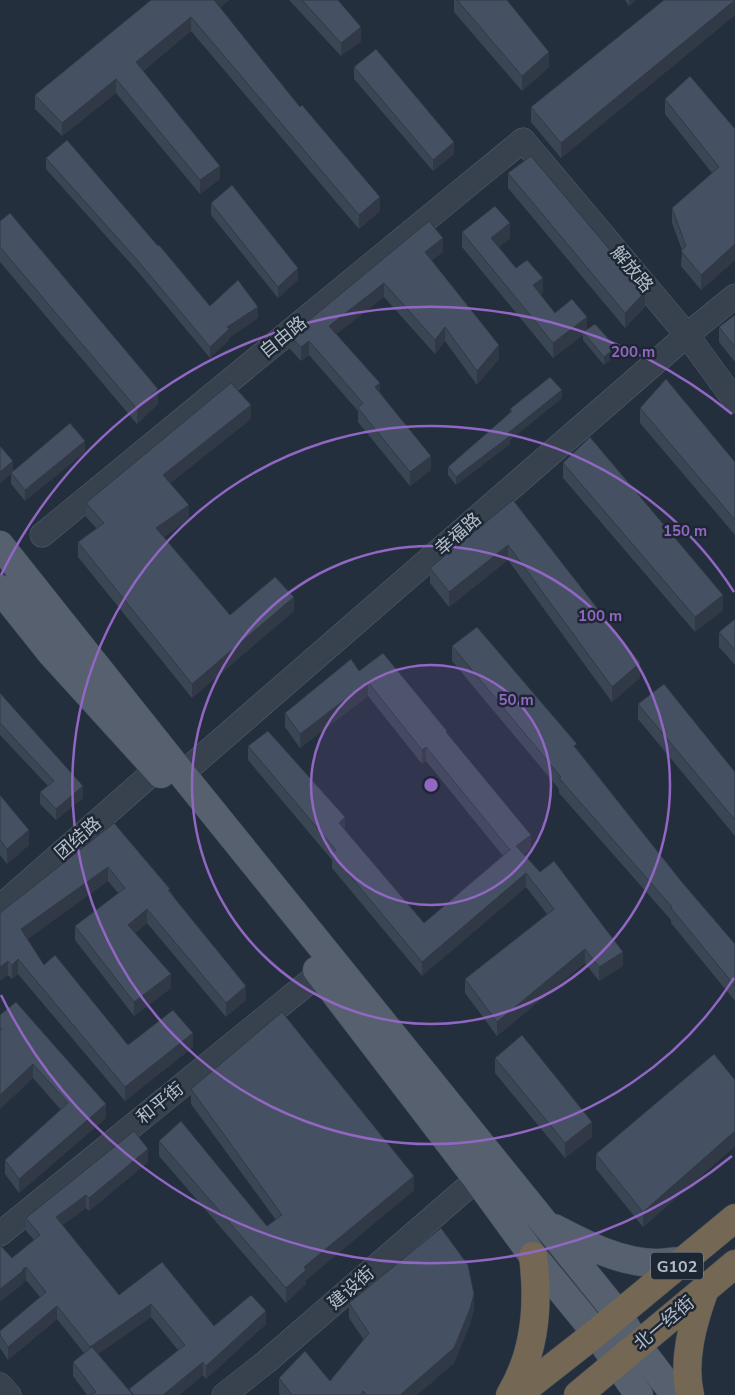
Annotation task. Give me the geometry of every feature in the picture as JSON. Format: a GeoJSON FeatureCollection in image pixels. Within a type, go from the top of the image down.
{"type":"FeatureCollection","features":[{"type":"Feature","properties":{"kind":"highway","name":"北一经街"},"geometry":{"type":"LineString","coordinates":[[596,1333],[735,1218]]}},
{"type":"Feature","properties":{"kind":"highway"},"geometry":{"type":"LineString","coordinates":[[510,1395],[525,1363],[531,1341],[536,1280],[533,1256]]}},
{"type":"Feature","properties":{"kind":"highway","name":"北一经街"},"geometry":{"type":"LineString","coordinates":[[617,1364],[637,1345],[735,1264]]}},
{"type":"Feature","properties":{"kind":"highway"},"geometry":{"type":"LineString","coordinates":[[690,1395],[688,1387],[689,1346],[698,1308],[705,1289]]}},
{"type":"Feature","properties":{"kind":"highway","name":"G102"},"geometry":{"type":"LineString","coordinates":[[517,1395],[596,1333]]}},
{"type":"Feature","properties":{"kind":"highway","name":"G102"},"geometry":{"type":"LineString","coordinates":[[578,1395],[617,1364]]}},
{"type":"Feature","properties":{"kind":"main road"},"geometry":{"type":"LineString","coordinates":[[0,545],[72,636],[169,772],[477,1178],[533,1256],[596,1333],[639,1395]]}},
{"type":"Feature","properties":{"kind":"main road"},"geometry":{"type":"LineString","coordinates":[[0,589],[51,653],[169,772],[545,1223],[618,1314],[637,1345],[676,1395]]}},
{"type":"Feature","properties":{"kind":"main road"},"geometry":{"type":"LineString","coordinates":[[545,1223],[599,1250],[628,1259],[655,1263],[683,1261]]}},
{"type":"Feature","properties":{"kind":"street","name":"解放路"},"geometry":{"type":"LineString","coordinates":[[524,140],[687,335],[735,401]]}},
{"type":"Feature","properties":{"kind":"street","name":"自由路"},"geometry":{"type":"LineString","coordinates":[[42,535],[524,140]]}},
{"type":"Feature","properties":{"kind":"street","name":"幸福路"},"geometry":{"type":"LineString","coordinates":[[169,772],[735,296]]}},
{"type":"Feature","properties":{"kind":"street","name":"团结路"},"geometry":{"type":"LineString","coordinates":[[0,907],[169,772]]}},
{"type":"Feature","properties":{"kind":"street","name":"和平街"},"geometry":{"type":"LineString","coordinates":[[0,1234],[320,973]]}},
{"type":"Feature","properties":{"kind":"street","name":"建设街"},"geometry":{"type":"LineString","coordinates":[[224,1395],[266,1362],[477,1178]]}},
{"type":"Feature","properties":{"kind":"street"},"geometry":{"type":"LineString","coordinates":[[0,1385],[9,1395]]}},
{"type":"Feature","properties":{"kind":"building"},"geometry":{"type":"Polygon","coordinates":[[[151,0],[214,0],[300,107],[302,105],[380,197],[359,215],[191,17],[136,62],[220,166],[200,180],[116,79],[62,123],[35,95],[151,0]]]}},
{"type":"Feature","properties":{"kind":"building"},"geometry":{"type":"Polygon","coordinates":[[[302,0],[338,0],[361,27],[341,43],[302,0]]]}},
{"type":"Feature","properties":{"kind":"building"},"geometry":{"type":"Polygon","coordinates":[[[457,0],[507,0],[549,52],[522,76],[457,0]]]}},
{"type":"Feature","properties":{"kind":"building"},"geometry":{"type":"Polygon","coordinates":[[[664,0],[735,0],[561,143],[531,107],[664,0]]]}},
{"type":"Feature","properties":{"kind":"building"},"geometry":{"type":"Polygon","coordinates":[[[376,49],[454,142],[433,160],[354,67],[376,49]]]}},
{"type":"Feature","properties":{"kind":"building"},"geometry":{"type":"Polygon","coordinates":[[[690,76],[735,129],[735,244],[701,275],[681,251],[686,246],[672,208],[719,167],[665,99],[690,76]]]}},
{"type":"Feature","properties":{"kind":"building"},"geometry":{"type":"Polygon","coordinates":[[[67,140],[210,306],[238,280],[258,307],[227,327],[229,329],[210,347],[139,262],[46,158],[67,140]]]}},
{"type":"Feature","properties":{"kind":"building"},"geometry":{"type":"Polygon","coordinates":[[[531,156],[645,292],[625,313],[508,173],[531,156]]]}},
{"type":"Feature","properties":{"kind":"building"},"geometry":{"type":"Polygon","coordinates":[[[232,185],[298,268],[278,287],[211,203],[232,185]]]}},
{"type":"Feature","properties":{"kind":"building"},"geometry":{"type":"Polygon","coordinates":[[[495,206],[510,223],[491,238],[516,268],[527,260],[543,278],[533,285],[555,313],[572,299],[587,317],[553,343],[462,232],[495,206]]]}},
{"type":"Feature","properties":{"kind":"building"},"geometry":{"type":"Polygon","coordinates":[[[10,213],[158,389],[137,409],[0,247],[0,221],[10,213]]]}},
{"type":"Feature","properties":{"kind":"building"},"geometry":{"type":"Polygon","coordinates":[[[429,221],[443,238],[425,252],[499,345],[477,371],[445,327],[435,340],[384,283],[329,326],[380,383],[375,387],[431,456],[410,472],[358,408],[363,403],[309,341],[301,347],[290,336],[429,221]]]}},
{"type":"Feature","properties":{"kind":"building"},"geometry":{"type":"Polygon","coordinates":[[[735,315],[735,347],[719,327],[735,315]]]}},
{"type":"Feature","properties":{"kind":"building"},"geometry":{"type":"Polygon","coordinates":[[[595,324],[616,347],[604,357],[583,332],[595,324]]]}},
{"type":"Feature","properties":{"kind":"building"},"geometry":{"type":"Polygon","coordinates":[[[550,377],[562,390],[508,433],[510,436],[456,477],[448,467],[512,411],[510,409],[550,377]]]}},
{"type":"Feature","properties":{"kind":"building"},"geometry":{"type":"Polygon","coordinates":[[[666,379],[735,462],[735,520],[640,408],[666,379]]]}},
{"type":"Feature","properties":{"kind":"building"},"geometry":{"type":"Polygon","coordinates":[[[231,383],[251,405],[163,475],[189,505],[156,528],[230,615],[275,577],[294,597],[192,684],[78,542],[104,523],[86,503],[231,383]]]}},
{"type":"Feature","properties":{"kind":"building"},"geometry":{"type":"Polygon","coordinates":[[[70,423],[85,441],[25,490],[11,473],[70,423]]]}},
{"type":"Feature","properties":{"kind":"building"},"geometry":{"type":"Polygon","coordinates":[[[590,437],[723,595],[695,617],[563,463],[590,437]]]}},
{"type":"Feature","properties":{"kind":"building"},"geometry":{"type":"Polygon","coordinates":[[[0,446],[13,461],[0,472],[0,446]]]}},
{"type":"Feature","properties":{"kind":"building"},"geometry":{"type":"Polygon","coordinates":[[[513,500],[640,663],[612,687],[508,545],[449,592],[430,568],[513,500]]]}},
{"type":"Feature","properties":{"kind":"building"},"geometry":{"type":"Polygon","coordinates":[[[735,619],[735,650],[719,632],[735,619]]]}},
{"type":"Feature","properties":{"kind":"building"},"geometry":{"type":"Polygon","coordinates":[[[477,627],[577,744],[574,746],[681,881],[735,944],[735,986],[672,907],[559,778],[561,777],[452,646],[477,627]]]}},
{"type":"Feature","properties":{"kind":"building"},"geometry":{"type":"Polygon","coordinates":[[[383,653],[531,835],[516,846],[540,872],[554,861],[623,952],[599,967],[585,949],[497,1022],[465,979],[554,909],[526,873],[422,962],[332,854],[336,850],[248,746],[268,731],[345,817],[339,823],[424,923],[510,850],[426,747],[422,750],[368,682],[300,734],[285,713],[351,659],[359,671],[383,653]]]}},
{"type":"Feature","properties":{"kind":"building"},"geometry":{"type":"Polygon","coordinates":[[[664,684],[735,772],[735,820],[638,704],[664,684]]]}},
{"type":"Feature","properties":{"kind":"building"},"geometry":{"type":"Polygon","coordinates":[[[0,693],[83,786],[56,809],[40,792],[54,781],[0,723],[0,693]]]}},
{"type":"Feature","properties":{"kind":"building"},"geometry":{"type":"Polygon","coordinates":[[[0,795],[29,830],[7,849],[0,840],[0,795]]]}},
{"type":"Feature","properties":{"kind":"building"},"geometry":{"type":"Polygon","coordinates":[[[114,823],[170,889],[168,890],[246,986],[226,1003],[147,909],[128,925],[171,974],[134,1002],[75,926],[125,888],[108,867],[21,929],[44,965],[55,955],[128,1045],[173,1010],[193,1033],[125,1087],[18,959],[12,965],[8,961],[0,967],[0,913],[114,823]]]}},
{"type":"Feature","properties":{"kind":"building"},"geometry":{"type":"Polygon","coordinates":[[[16,1002],[106,1104],[19,1179],[5,1160],[68,1103],[33,1064],[0,1095],[0,1031],[2,1029],[0,1027],[0,1015],[16,1002]]]}},
{"type":"Feature","properties":{"kind":"building"},"geometry":{"type":"Polygon","coordinates":[[[282,1012],[414,1176],[304,1267],[306,1270],[286,1288],[159,1141],[181,1121],[267,1226],[282,1215],[191,1089],[282,1012]]]}},
{"type":"Feature","properties":{"kind":"building"},"geometry":{"type":"Polygon","coordinates":[[[522,1035],[592,1122],[565,1143],[495,1058],[522,1035]]]}},
{"type":"Feature","properties":{"kind":"building"},"geometry":{"type":"Polygon","coordinates":[[[714,1054],[735,1080],[735,1131],[643,1212],[596,1154],[714,1054]]]}},
{"type":"Feature","properties":{"kind":"building"},"geometry":{"type":"Polygon","coordinates":[[[134,1131],[148,1149],[89,1198],[86,1195],[56,1217],[119,1295],[162,1262],[214,1326],[251,1295],[266,1311],[206,1366],[203,1362],[163,1395],[134,1395],[129,1389],[185,1345],[151,1304],[90,1347],[57,1306],[8,1347],[0,1335],[0,1331],[46,1292],[26,1267],[0,1289],[0,1245],[12,1258],[40,1235],[26,1218],[134,1131]]]}},
{"type":"Feature","properties":{"kind":"building"},"geometry":{"type":"Polygon","coordinates":[[[441,1228],[468,1265],[474,1294],[454,1348],[400,1395],[367,1395],[363,1391],[361,1395],[292,1395],[279,1378],[305,1351],[330,1381],[369,1333],[349,1303],[441,1228]]]}},
{"type":"Feature","properties":{"kind":"building"},"geometry":{"type":"Polygon","coordinates":[[[92,1347],[133,1395],[90,1395],[96,1392],[73,1362],[92,1347]]]}}]}
